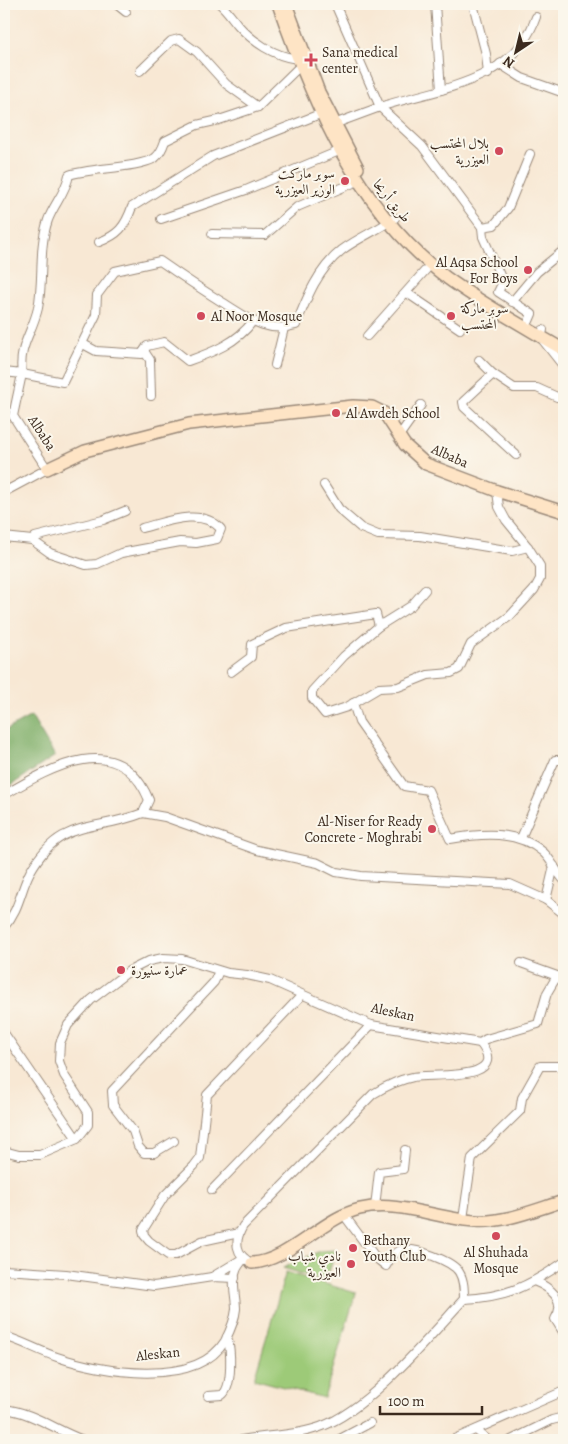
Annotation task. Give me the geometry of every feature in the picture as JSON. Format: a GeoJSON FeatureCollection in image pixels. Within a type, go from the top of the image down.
{"type":"FeatureCollection","features":[{"type":"Feature","properties":{"kind":"main road","name":"طريق أريحا"},"geometry":{"type":"LineString","coordinates":[[278,4],[320,114],[339,151],[358,180],[392,220],[442,266],[529,322],[564,350]]}},
{"type":"Feature","properties":{"kind":"main road","name":"طريق أريحا"},"geometry":{"type":"LineString","coordinates":[[286,4],[319,92],[334,124],[356,165],[412,248],[480,299],[564,343]]}},
{"type":"Feature","properties":{"kind":"main road","name":"Albaba"},"geometry":{"type":"LineString","coordinates":[[47,469],[85,451],[190,424],[353,406],[372,407],[384,413],[404,445],[426,464],[496,491],[564,512]]}},
{"type":"Feature","properties":{"kind":"main road"},"geometry":{"type":"LineString","coordinates":[[248,1260],[260,1262],[278,1254],[344,1215],[375,1207],[396,1206],[477,1221],[496,1220],[564,1201]]}},
{"type":"Feature","properties":{"kind":"street"},"geometry":{"type":"LineString","coordinates":[[116,4],[126,12]]}},
{"type":"Feature","properties":{"kind":"street"},"geometry":{"type":"LineString","coordinates":[[140,71],[171,41],[178,39],[197,52],[226,84],[258,107],[299,63],[281,57],[254,39],[239,26],[220,4]]}},
{"type":"Feature","properties":{"kind":"street"},"geometry":{"type":"LineString","coordinates":[[335,4],[380,106],[422,146],[482,227],[482,237],[503,282],[498,292],[532,314],[529,322]]}},
{"type":"Feature","properties":{"kind":"street"},"geometry":{"type":"LineString","coordinates":[[435,4],[442,90]]}},
{"type":"Feature","properties":{"kind":"street"},"geometry":{"type":"LineString","coordinates":[[473,4],[486,54],[488,74]]}},
{"type":"Feature","properties":{"kind":"street"},"geometry":{"type":"LineString","coordinates":[[334,124],[380,106],[442,90],[488,74],[515,52],[531,31],[536,17]]}},
{"type":"Feature","properties":{"kind":"street"},"geometry":{"type":"LineString","coordinates":[[500,64],[522,78],[564,93]]}},
{"type":"Feature","properties":{"kind":"street","name":"Albaba"},"geometry":{"type":"LineString","coordinates":[[47,469],[13,416],[22,374],[19,358],[38,308],[41,251],[48,219],[66,188],[69,175],[155,158],[165,141],[197,125],[258,107]]}},
{"type":"Feature","properties":{"kind":"street"},"geometry":{"type":"LineString","coordinates":[[99,242],[114,237],[127,220],[132,207],[213,156],[320,114]]}},
{"type":"Feature","properties":{"kind":"street"},"geometry":{"type":"LineString","coordinates":[[161,219],[246,190],[339,151]]}},
{"type":"Feature","properties":{"kind":"street"},"geometry":{"type":"LineString","coordinates":[[482,227],[494,225],[508,208],[530,154]]}},
{"type":"Feature","properties":{"kind":"street"},"geometry":{"type":"LineString","coordinates":[[212,234],[264,235],[297,207],[358,180]]}},
{"type":"Feature","properties":{"kind":"street"},"geometry":{"type":"LineString","coordinates":[[4,372],[63,382],[96,315],[97,295],[115,271],[160,261],[242,316],[267,326],[284,328],[296,325],[304,302],[324,268],[342,250],[392,220]]}},
{"type":"Feature","properties":{"kind":"street"},"geometry":{"type":"LineString","coordinates":[[512,302],[537,272],[564,250]]}},
{"type":"Feature","properties":{"kind":"street"},"geometry":{"type":"LineString","coordinates":[[367,336],[431,264]]}},
{"type":"Feature","properties":{"kind":"street"},"geometry":{"type":"LineString","coordinates":[[407,293],[460,329]]}},
{"type":"Feature","properties":{"kind":"street"},"geometry":{"type":"LineString","coordinates":[[83,344],[96,350],[124,354],[142,354],[147,346],[164,342],[188,361],[212,352],[244,334],[253,321]]}},
{"type":"Feature","properties":{"kind":"street"},"geometry":{"type":"LineString","coordinates":[[275,365],[284,328]]}},
{"type":"Feature","properties":{"kind":"street"},"geometry":{"type":"LineString","coordinates":[[542,333],[546,346],[564,367]]}},
{"type":"Feature","properties":{"kind":"street"},"geometry":{"type":"LineString","coordinates":[[144,351],[150,360],[151,396]]}},
{"type":"Feature","properties":{"kind":"street"},"geometry":{"type":"LineString","coordinates":[[479,360],[493,374],[514,388],[537,388],[557,397],[564,396]]}},
{"type":"Feature","properties":{"kind":"street"},"geometry":{"type":"LineString","coordinates":[[493,374],[463,402],[464,407],[516,455]]}},
{"type":"Feature","properties":{"kind":"street"},"geometry":{"type":"LineString","coordinates":[[399,436],[421,405]]}},
{"type":"Feature","properties":{"kind":"street"},"geometry":{"type":"LineString","coordinates":[[4,492],[47,469]]}},
{"type":"Feature","properties":{"kind":"street"},"geometry":{"type":"LineString","coordinates":[[324,485],[339,509],[361,528],[378,535],[420,536],[512,551],[528,547]]}},
{"type":"Feature","properties":{"kind":"street"},"geometry":{"type":"LineString","coordinates":[[425,590],[412,606],[379,626],[344,656],[311,695],[325,714],[331,714],[379,688],[398,688],[428,676],[451,673],[458,669],[471,644],[510,616],[534,590],[540,579],[540,566],[528,547],[506,520],[499,507],[496,491]]}},
{"type":"Feature","properties":{"kind":"street"},"geometry":{"type":"LineString","coordinates":[[32,540],[36,537],[103,520],[125,511]]}},
{"type":"Feature","properties":{"kind":"street"},"geometry":{"type":"LineString","coordinates":[[4,537],[32,540],[50,553],[86,565],[96,564],[121,553],[180,542],[217,539],[221,529],[216,523],[204,519],[181,518],[142,528]]}},
{"type":"Feature","properties":{"kind":"street"},"geometry":{"type":"LineString","coordinates":[[231,672],[251,657],[252,644],[286,628],[376,614],[379,626]]}},
{"type":"Feature","properties":{"kind":"street"},"geometry":{"type":"LineString","coordinates":[[353,703],[359,722],[404,786],[428,790],[450,839],[474,835],[521,838],[542,852],[564,880]]}},
{"type":"Feature","properties":{"kind":"street"},"geometry":{"type":"LineString","coordinates":[[4,795],[41,773],[71,762],[94,758],[111,760],[131,771],[142,785],[149,800],[143,813]]}},
{"type":"Feature","properties":{"kind":"street"},"geometry":{"type":"LineString","coordinates":[[521,838],[555,760],[562,760],[564,763]]}},
{"type":"Feature","properties":{"kind":"street"},"geometry":{"type":"LineString","coordinates":[[4,927],[22,897],[32,870],[42,852],[52,842],[64,834],[143,813],[165,817],[257,850],[318,863],[336,872],[361,876],[510,884],[546,900],[564,914]]}},
{"type":"Feature","properties":{"kind":"street"},"geometry":{"type":"LineString","coordinates":[[546,900],[554,866]]}},
{"type":"Feature","properties":{"kind":"street","name":"Aleskan"},"geometry":{"type":"LineString","coordinates":[[77,1139],[88,1125],[88,1112],[64,1075],[59,1061],[60,1043],[68,1025],[91,1000],[128,971],[149,961],[163,958],[182,959],[219,971],[270,980],[371,1025],[480,1044]]}},
{"type":"Feature","properties":{"kind":"street"},"geometry":{"type":"LineString","coordinates":[[212,1277],[248,1260],[237,1249],[236,1238],[239,1233],[373,1094],[391,1083],[414,1076],[462,1075],[475,1072],[482,1068],[486,1059],[485,1050],[480,1044],[486,1039],[538,1024],[547,993],[557,976],[521,963]]}},
{"type":"Feature","properties":{"kind":"street"},"geometry":{"type":"LineString","coordinates":[[174,1140],[154,1153],[144,1153],[138,1146],[133,1132],[114,1105],[112,1091],[214,982],[219,971]]}},
{"type":"Feature","properties":{"kind":"street"},"geometry":{"type":"LineString","coordinates":[[239,1233],[202,1241],[176,1255],[168,1255],[148,1241],[143,1230],[166,1195],[200,1158],[207,1095],[302,995]]}},
{"type":"Feature","properties":{"kind":"street"},"geometry":{"type":"LineString","coordinates":[[212,1190],[371,1025]]}},
{"type":"Feature","properties":{"kind":"street"},"geometry":{"type":"LineString","coordinates":[[4,1033],[77,1139],[40,1155],[19,1155],[4,1150]]}},
{"type":"Feature","properties":{"kind":"street"},"geometry":{"type":"LineString","coordinates":[[463,1219],[472,1158],[520,1111],[522,1098],[540,1066],[564,1066]]}},
{"type":"Feature","properties":{"kind":"street"},"geometry":{"type":"LineString","coordinates":[[375,1207],[380,1172],[403,1169],[405,1150]]}},
{"type":"Feature","properties":{"kind":"street"},"geometry":{"type":"LineString","coordinates":[[242,1440],[294,1436],[323,1426],[367,1397],[399,1368],[464,1299],[464,1285],[458,1270],[440,1259],[416,1250],[402,1250],[394,1253],[386,1266],[376,1258],[344,1215]]}},
{"type":"Feature","properties":{"kind":"street","name":"Aleskan"},"geometry":{"type":"LineString","coordinates":[[4,1336],[76,1363],[135,1373],[180,1370],[208,1359],[215,1354],[227,1337],[236,1309],[236,1270],[248,1260]]}},
{"type":"Feature","properties":{"kind":"street"},"geometry":{"type":"LineString","coordinates":[[464,1299],[491,1298],[518,1290],[564,1262]]}},
{"type":"Feature","properties":{"kind":"street"},"geometry":{"type":"LineString","coordinates":[[4,1270],[66,1274],[154,1286],[212,1277],[235,1278]]}},
{"type":"Feature","properties":{"kind":"street"},"geometry":{"type":"LineString","coordinates":[[534,1281],[547,1286],[556,1293],[559,1308],[555,1319],[563,1332]]}},
{"type":"Feature","properties":{"kind":"street"},"geometry":{"type":"LineString","coordinates":[[208,1396],[222,1395],[227,1388],[230,1347],[227,1337]]}},
{"type":"Feature","properties":{"kind":"street"},"geometry":{"type":"LineString","coordinates":[[452,1440],[564,1391]]}},
{"type":"Feature","properties":{"kind":"street"},"geometry":{"type":"LineString","coordinates":[[4,1409],[14,1410],[35,1418],[83,1440]]}},
{"type":"Feature","properties":{"kind":"street"},"geometry":{"type":"LineString","coordinates":[[511,1440],[552,1420],[564,1417]]}},
{"type":"Feature","properties":{"kind":"street"},"geometry":{"type":"LineString","coordinates":[[338,1440],[370,1424]]}},
{"type":"Feature","properties":{"kind":"street"},"geometry":{"type":"LineString","coordinates":[[476,1430],[488,1440]]}},
{"type":"Feature","properties":{"kind":"green space"},"geometry":{"type":"Polygon","coordinates":[[[31,716],[55,756],[4,790],[4,731],[31,716]]]}},
{"type":"Feature","properties":{"kind":"green space"},"geometry":{"type":"Polygon","coordinates":[[[336,1250],[326,1281],[283,1268],[320,1251],[336,1250]]]}},
{"type":"Feature","properties":{"kind":"green space"},"geometry":{"type":"Polygon","coordinates":[[[286,1272],[356,1293],[324,1398],[254,1379],[286,1272]]]}},
{"type":"Feature","properties":{"kind":"place","name":"Sana medical center"},"geometry":{"type":"Point","coordinates":[311,60]}},
{"type":"Feature","properties":{"kind":"place","name":"بلال المحتسب العيزرية"},"geometry":{"type":"Point","coordinates":[499,151]}},
{"type":"Feature","properties":{"kind":"place","name":"سوبر ماركت الوزير العيزرية"},"geometry":{"type":"Point","coordinates":[345,181]}},
{"type":"Feature","properties":{"kind":"place","name":"Al Aqsa School For Boys"},"geometry":{"type":"Point","coordinates":[528,270]}},
{"type":"Feature","properties":{"kind":"place","name":"Al Noor Mosque"},"geometry":{"type":"Point","coordinates":[201,316]}},
{"type":"Feature","properties":{"kind":"place","name":"سوبر ماركة المحتسب"},"geometry":{"type":"Point","coordinates":[451,316]}},
{"type":"Feature","properties":{"kind":"place","name":"Al Awdeh School"},"geometry":{"type":"Point","coordinates":[336,413]}},
{"type":"Feature","properties":{"kind":"place","name":"Al-Niser for Ready Concrete - Moghrabi"},"geometry":{"type":"Point","coordinates":[432,829]}},
{"type":"Feature","properties":{"kind":"place","name":"عمارة سنيورة"},"geometry":{"type":"Point","coordinates":[121,970]}},
{"type":"Feature","properties":{"kind":"place","name":"Al Shuhada Mosque"},"geometry":{"type":"Point","coordinates":[496,1236]}},
{"type":"Feature","properties":{"kind":"place","name":"Bethany Youth Club"},"geometry":{"type":"Point","coordinates":[353,1248]}},
{"type":"Feature","properties":{"kind":"place","name":"نادي شباب العيزرية"},"geometry":{"type":"Point","coordinates":[351,1264]}}]}
